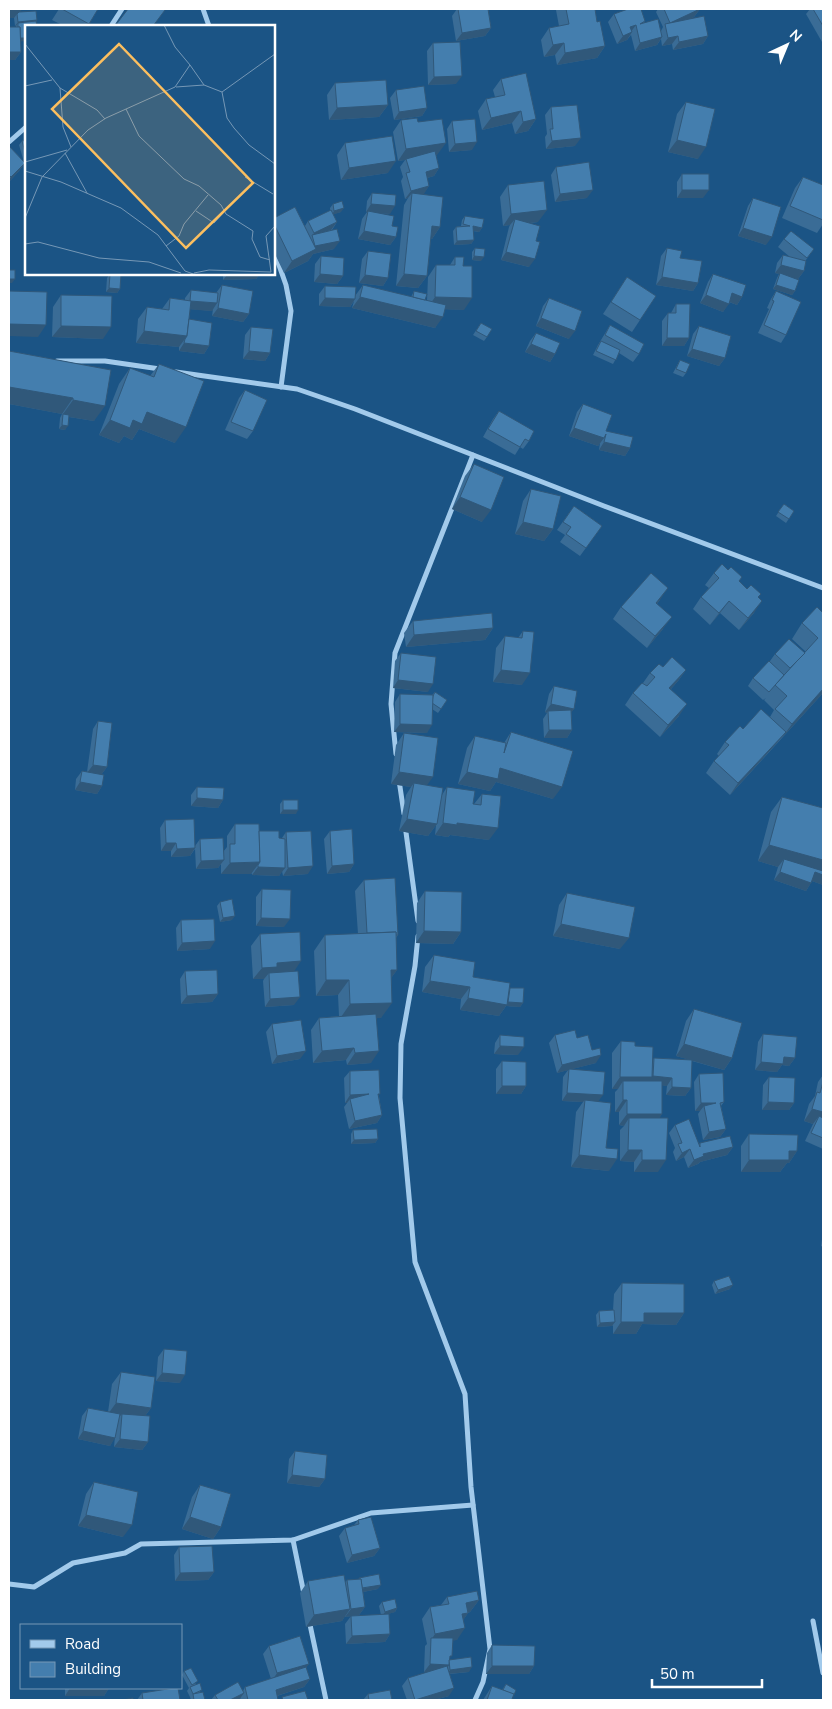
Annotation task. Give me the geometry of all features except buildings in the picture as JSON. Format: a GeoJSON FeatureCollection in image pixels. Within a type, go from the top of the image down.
{"type":"FeatureCollection","features":[{"type":"Feature","properties":{"kind":"street"},"geometry":{"type":"LineString","coordinates":[[112,25],[122,9]]}},
{"type":"Feature","properties":{"kind":"street"},"geometry":{"type":"LineString","coordinates":[[203,9],[209,25]]}},
{"type":"Feature","properties":{"kind":"street"},"geometry":{"type":"LineString","coordinates":[[9,142],[25,128]]}},
{"type":"Feature","properties":{"kind":"street"},"geometry":{"type":"LineString","coordinates":[[275,254],[286,285],[291,310],[281,387]]}},
{"type":"Feature","properties":{"kind":"street"},"geometry":{"type":"LineString","coordinates":[[47,361],[105,361],[164,370]]}},
{"type":"Feature","properties":{"kind":"street"},"geometry":{"type":"LineString","coordinates":[[173,371],[297,389],[355,409],[823,588]]}},
{"type":"Feature","properties":{"kind":"street"},"geometry":{"type":"LineString","coordinates":[[397,759],[391,704],[395,653],[473,455]]}},
{"type":"Feature","properties":{"kind":"street"},"geometry":{"type":"LineString","coordinates":[[399,778],[419,930],[415,966],[401,1044],[400,1098],[415,1262],[465,1394],[473,1505],[490,1649],[483,1682],[475,1700]]}},
{"type":"Feature","properties":{"kind":"street"},"geometry":{"type":"LineString","coordinates":[[9,1584],[34,1587],[73,1563],[125,1553],[141,1544],[293,1540],[371,1513],[473,1505]]}},
{"type":"Feature","properties":{"kind":"street"},"geometry":{"type":"LineString","coordinates":[[293,1540],[304,1596]]}},
{"type":"Feature","properties":{"kind":"street"},"geometry":{"type":"LineString","coordinates":[[308,1615],[326,1700]]}},
{"type":"Feature","properties":{"kind":"street"},"geometry":{"type":"LineString","coordinates":[[813,1621],[823,1673]]}}]}
